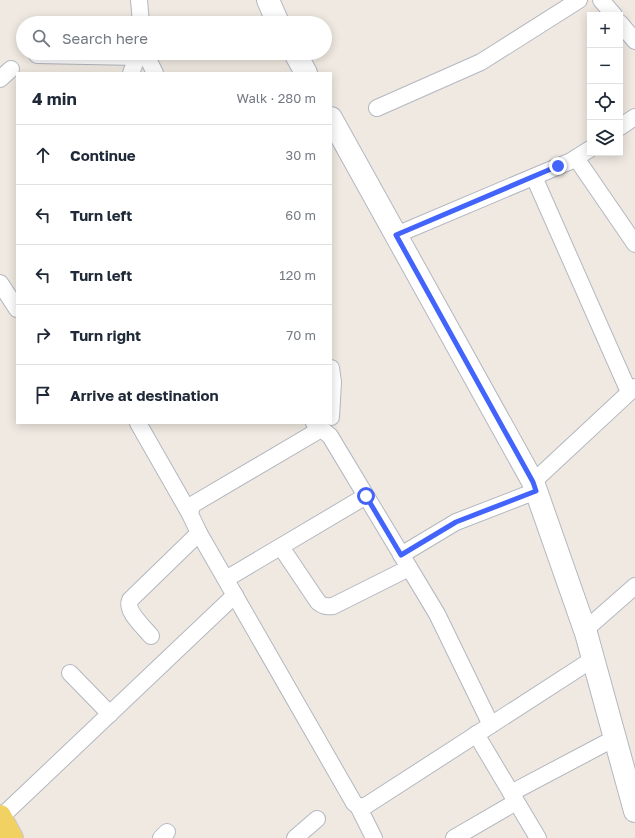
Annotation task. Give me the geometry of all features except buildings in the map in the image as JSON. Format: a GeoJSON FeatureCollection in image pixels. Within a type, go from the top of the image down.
{"type":"FeatureCollection","features":[{"type":"Feature","properties":{"kind":"main road"},"geometry":{"type":"LineString","coordinates":[[0,817],[12,838]]}},
{"type":"Feature","properties":{"kind":"street"},"geometry":{"type":"LineString","coordinates":[[139,0],[140,16]]}},
{"type":"Feature","properties":{"kind":"street"},"geometry":{"type":"LineString","coordinates":[[268,0],[275,16]]}},
{"type":"Feature","properties":{"kind":"street"},"geometry":{"type":"LineString","coordinates":[[378,108],[481,62],[578,0]]}},
{"type":"Feature","properties":{"kind":"street"},"geometry":{"type":"LineString","coordinates":[[601,0],[611,12]]}},
{"type":"Feature","properties":{"kind":"street"},"geometry":{"type":"LineString","coordinates":[[623,27],[635,41]]}},
{"type":"Feature","properties":{"kind":"street"},"geometry":{"type":"LineString","coordinates":[[131,72],[137,60]]}},
{"type":"Feature","properties":{"kind":"street"},"geometry":{"type":"LineString","coordinates":[[145,60],[154,72]]}},
{"type":"Feature","properties":{"kind":"street"},"geometry":{"type":"LineString","coordinates":[[299,60],[305,72]]}},
{"type":"Feature","properties":{"kind":"street"},"geometry":{"type":"LineString","coordinates":[[623,125],[635,116]]}},
{"type":"Feature","properties":{"kind":"street"},"geometry":{"type":"LineString","coordinates":[[332,120],[534,486],[585,630],[635,811]]}},
{"type":"Feature","properties":{"kind":"street"},"geometry":{"type":"LineString","coordinates":[[396,235],[534,177],[576,158],[587,151]]}},
{"type":"Feature","properties":{"kind":"street"},"geometry":{"type":"LineString","coordinates":[[576,158],[635,244]]}},
{"type":"Feature","properties":{"kind":"street"},"geometry":{"type":"LineString","coordinates":[[281,547],[318,602],[327,607],[332,606],[405,561],[456,522],[534,486],[632,389],[534,177]]}},
{"type":"Feature","properties":{"kind":"street"},"geometry":{"type":"LineString","coordinates":[[0,283],[16,307]]}},
{"type":"Feature","properties":{"kind":"street"},"geometry":{"type":"LineString","coordinates":[[332,375],[332,388]]}},
{"type":"Feature","properties":{"kind":"street"},"geometry":{"type":"LineString","coordinates":[[139,424],[354,803],[358,806],[374,838]]}},
{"type":"Feature","properties":{"kind":"street"},"geometry":{"type":"LineString","coordinates":[[190,514],[192,505],[325,426],[437,614],[491,725]]}},
{"type":"Feature","properties":{"kind":"street"},"geometry":{"type":"LineString","coordinates":[[226,579],[366,496]]}},
{"type":"Feature","properties":{"kind":"street"},"geometry":{"type":"LineString","coordinates":[[151,636],[130,611],[130,600],[199,532]]}},
{"type":"Feature","properties":{"kind":"street"},"geometry":{"type":"LineString","coordinates":[[585,630],[635,586]]}},
{"type":"Feature","properties":{"kind":"street"},"geometry":{"type":"LineString","coordinates":[[0,817],[235,595]]}},
{"type":"Feature","properties":{"kind":"street"},"geometry":{"type":"LineString","coordinates":[[358,806],[362,807],[367,805],[593,659]]}},
{"type":"Feature","properties":{"kind":"street"},"geometry":{"type":"LineString","coordinates":[[70,673],[110,714]]}},
{"type":"Feature","properties":{"kind":"street"},"geometry":{"type":"LineString","coordinates":[[476,734],[538,838]]}},
{"type":"Feature","properties":{"kind":"street"},"geometry":{"type":"LineString","coordinates":[[454,838],[513,798],[615,738]]}},
{"type":"Feature","properties":{"kind":"street"},"geometry":{"type":"LineString","coordinates":[[296,838],[317,819]]}},
{"type":"Feature","properties":{"kind":"route"},"geometry":{"type":"LineString","coordinates":[[366,496],[401,555],[456,522],[536,491],[533,482],[396,235],[558,166]]}}]}
